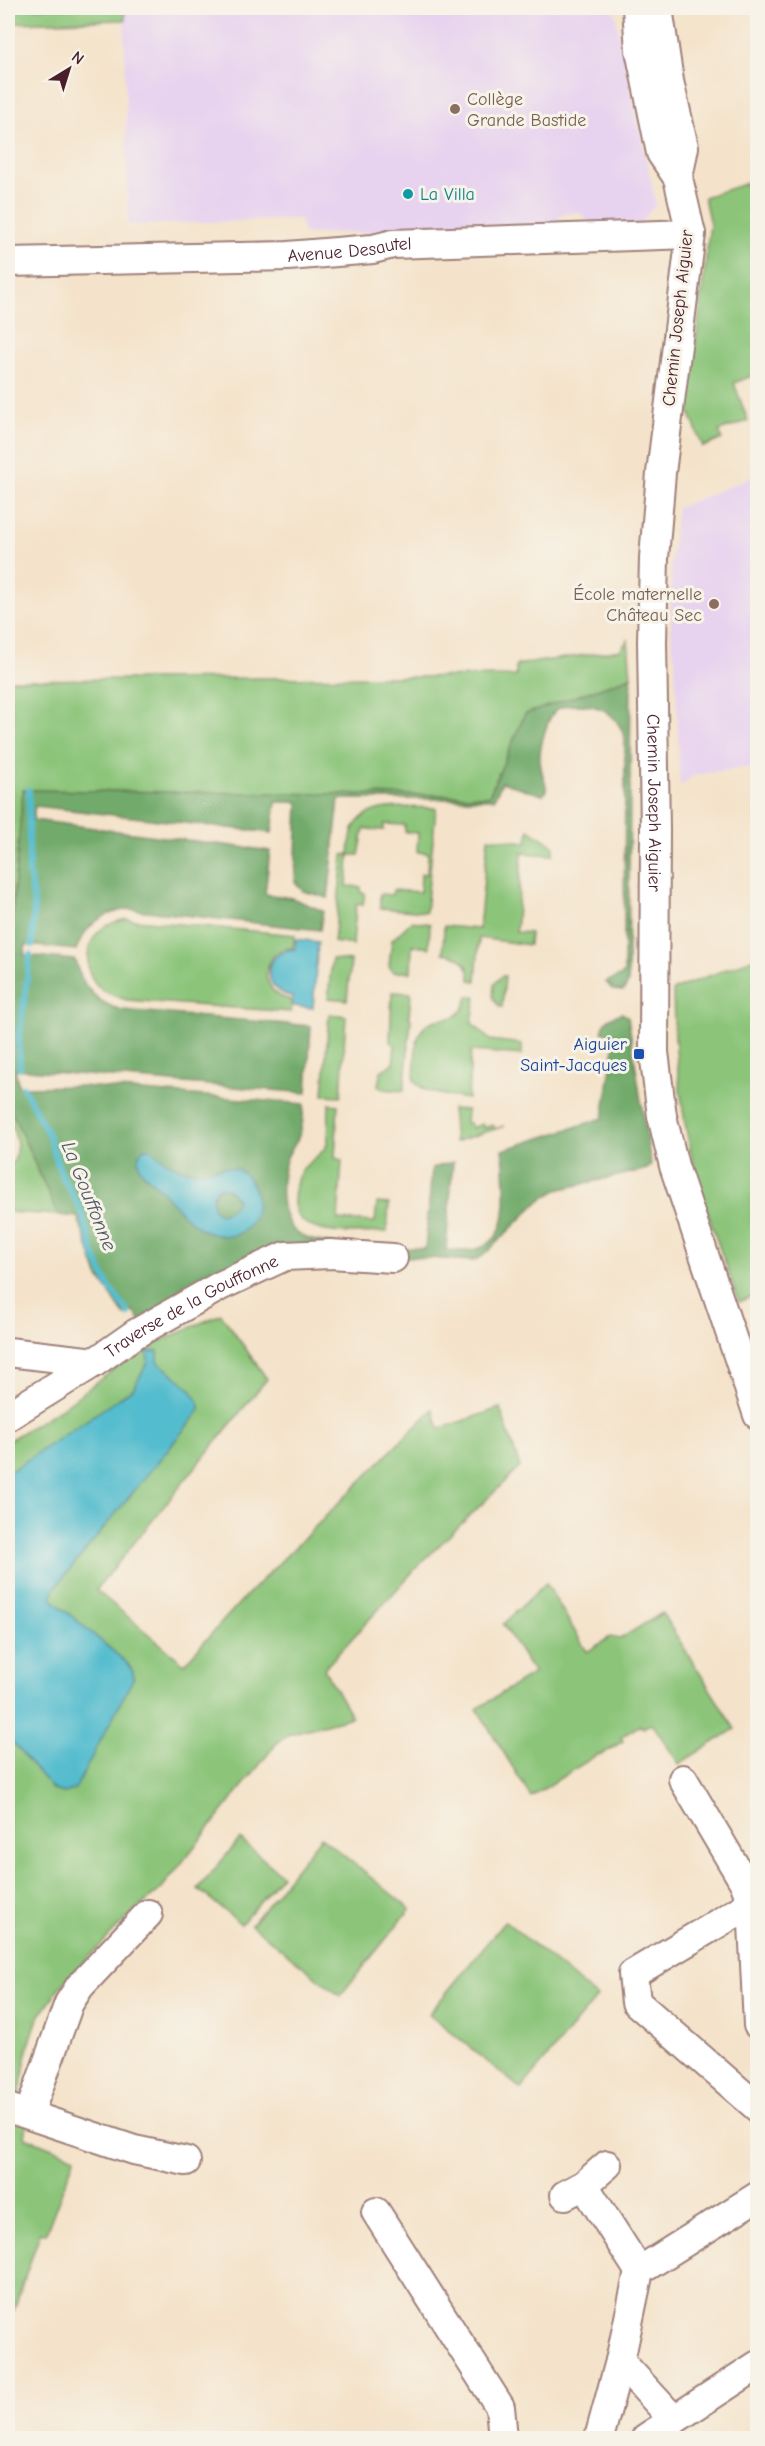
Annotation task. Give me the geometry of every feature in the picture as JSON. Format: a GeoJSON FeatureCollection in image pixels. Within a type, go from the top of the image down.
{"type":"FeatureCollection","features":[{"type":"Feature","properties":{"kind":"street","name":"Chemin Joseph Aiguier"},"geometry":{"type":"LineString","coordinates":[[637,8],[640,50],[661,153],[678,178],[691,234],[661,473],[654,558],[652,642],[655,830],[654,1052],[662,1116],[674,1166],[748,1368],[758,1415]]}},
{"type":"Feature","properties":{"kind":"street","name":"Chemin Joseph Aiguier"},"geometry":{"type":"LineString","coordinates":[[648,8],[658,8],[669,81],[684,147],[678,178]]}},
{"type":"Feature","properties":{"kind":"street","name":"Avenue Desautel"},"geometry":{"type":"LineString","coordinates":[[8,262],[288,256],[373,249],[393,244],[691,234]]}},
{"type":"Feature","properties":{"kind":"street","name":"Traverse de la Gouffonne"},"geometry":{"type":"LineString","coordinates":[[8,1416],[95,1362],[135,1334],[220,1286],[285,1256],[330,1254],[393,1258]]}},
{"type":"Feature","properties":{"kind":"street"},"geometry":{"type":"LineString","coordinates":[[8,1352],[95,1362]]}},
{"type":"Feature","properties":{"kind":"street"},"geometry":{"type":"LineString","coordinates":[[683,1779],[744,1882],[752,1903],[758,2025]]}},
{"type":"Feature","properties":{"kind":"street"},"geometry":{"type":"LineString","coordinates":[[752,1903],[633,1974],[636,2002],[758,2108]]}},
{"type":"Feature","properties":{"kind":"street"},"geometry":{"type":"LineString","coordinates":[[148,1914],[80,1986],[69,2003],[18,2111],[134,2150],[186,2161]]}},
{"type":"Feature","properties":{"kind":"street"},"geometry":{"type":"LineString","coordinates":[[607,2165],[574,2190],[639,2271]]}},
{"type":"Feature","properties":{"kind":"street"},"geometry":{"type":"LineString","coordinates":[[599,2439],[620,2361],[639,2271],[758,2196]]}},
{"type":"Feature","properties":{"kind":"street"},"geometry":{"type":"LineString","coordinates":[[376,2212],[500,2407],[502,2439]]}},
{"type":"Feature","properties":{"kind":"street"},"geometry":{"type":"LineString","coordinates":[[620,2361],[674,2420]]}},
{"type":"Feature","properties":{"kind":"street"},"geometry":{"type":"LineString","coordinates":[[646,2439],[758,2365]]}},
{"type":"Feature","properties":{"kind":"shaded area","name":"Collège Grande Bastide"},"geometry":{"type":"Polygon","coordinates":[[[124,8],[608,8],[615,13],[656,204],[639,225],[592,226],[583,215],[577,212],[560,216],[553,227],[304,234],[300,219],[128,225],[124,8]]]}},
{"type":"Feature","properties":{"kind":"shaded area","name":"École maternelle Château Sec"},"geometry":{"type":"Polygon","coordinates":[[[757,475],[757,766],[694,775],[680,786],[675,659],[671,631],[671,563],[677,508],[757,475]]]}},
{"type":"Feature","properties":{"kind":"green space"},"geometry":{"type":"Polygon","coordinates":[[[11,8],[124,8],[125,20],[11,23],[11,8]]]}},
{"type":"Feature","properties":{"kind":"green space"},"geometry":{"type":"Polygon","coordinates":[[[757,180],[757,374],[734,383],[748,421],[719,431],[722,439],[703,447],[688,409],[710,225],[704,197],[757,180]]]}},
{"type":"Feature","properties":{"kind":"green space"},"geometry":{"type":"Polygon","coordinates":[[[628,640],[631,677],[525,714],[489,796],[23,790],[8,958],[8,680],[516,676],[516,665],[620,650],[628,640]]]}},
{"type":"Feature","properties":{"kind":"green space"},"geometry":{"type":"Polygon","coordinates":[[[631,677],[628,983],[623,991],[613,990],[606,982],[624,974],[625,737],[617,722],[607,712],[593,706],[565,706],[557,709],[549,720],[540,759],[546,786],[546,792],[542,795],[502,782],[494,799],[339,799],[328,898],[303,891],[295,882],[298,802],[276,802],[272,833],[35,806],[33,820],[270,851],[265,894],[292,898],[323,911],[320,930],[128,909],[102,917],[85,933],[76,950],[26,945],[24,955],[75,960],[81,978],[91,992],[105,1003],[122,1010],[311,1026],[307,1093],[15,1069],[19,1087],[81,1086],[304,1104],[300,1132],[286,1160],[282,1180],[282,1202],[288,1222],[294,1230],[312,1240],[343,1245],[425,1249],[432,1168],[453,1162],[446,1250],[469,1251],[486,1246],[496,1236],[502,1223],[505,1206],[503,1150],[603,1118],[616,1035],[602,1032],[606,1021],[611,1017],[622,1013],[628,1017],[651,1165],[647,1169],[557,1190],[540,1200],[483,1256],[473,1261],[323,1251],[142,1324],[134,1311],[125,1316],[98,1276],[78,1217],[58,1215],[8,1103],[8,958],[23,790],[489,796],[525,714],[631,677]]]}},
{"type":"Feature","properties":{"kind":"green space"},"geometry":{"type":"Polygon","coordinates":[[[436,808],[426,912],[380,908],[380,894],[392,895],[393,890],[420,892],[421,874],[427,874],[428,853],[417,852],[418,833],[405,832],[405,825],[384,824],[384,830],[364,829],[359,855],[349,855],[347,886],[361,887],[361,893],[365,893],[363,904],[356,905],[353,945],[334,942],[343,855],[349,854],[351,836],[355,826],[362,818],[380,809],[436,808]]]}},
{"type":"Feature","properties":{"kind":"green space"},"geometry":{"type":"Polygon","coordinates":[[[529,829],[554,846],[553,855],[522,853],[516,932],[530,933],[529,945],[479,938],[476,981],[470,980],[470,974],[463,961],[443,953],[444,926],[479,929],[488,838],[527,842],[529,829]]]}},
{"type":"Feature","properties":{"kind":"green space"},"geometry":{"type":"Polygon","coordinates":[[[126,919],[295,935],[293,948],[277,952],[269,964],[266,976],[275,992],[291,1000],[291,1012],[127,1000],[107,993],[101,989],[91,975],[88,966],[89,949],[97,933],[104,927],[126,919]]]}},
{"type":"Feature","properties":{"kind":"green space"},"geometry":{"type":"Polygon","coordinates":[[[412,921],[430,924],[429,948],[412,945],[411,972],[393,972],[389,966],[392,940],[412,921]]]}},
{"type":"Feature","properties":{"kind":"green space"},"geometry":{"type":"Polygon","coordinates":[[[757,957],[757,1294],[739,1302],[706,1207],[690,1149],[678,1070],[673,990],[757,957]]]}},
{"type":"Feature","properties":{"kind":"green space"},"geometry":{"type":"Polygon","coordinates":[[[332,959],[351,961],[347,1000],[328,998],[332,959]]]}},
{"type":"Feature","properties":{"kind":"green space"},"geometry":{"type":"Polygon","coordinates":[[[505,976],[502,1007],[500,1007],[493,998],[494,984],[505,976]]]}},
{"type":"Feature","properties":{"kind":"green space"},"geometry":{"type":"Polygon","coordinates":[[[392,992],[411,993],[409,1016],[411,1020],[404,1091],[383,1089],[378,1085],[381,1071],[393,1064],[395,1045],[390,1041],[392,992]]]}},
{"type":"Feature","properties":{"kind":"green space"},"geometry":{"type":"Polygon","coordinates":[[[468,996],[476,997],[472,1023],[490,1040],[522,1044],[522,1055],[471,1051],[468,1099],[431,1092],[414,1080],[416,1049],[420,1033],[432,1021],[459,1014],[468,996]]]}},
{"type":"Feature","properties":{"kind":"green space"},"geometry":{"type":"Polygon","coordinates":[[[329,1014],[346,1016],[341,1096],[323,1095],[329,1014]]]}},
{"type":"Feature","properties":{"kind":"green space"},"geometry":{"type":"Polygon","coordinates":[[[8,1103],[58,1215],[8,1212],[8,1170],[15,1159],[17,1144],[8,1119],[8,1103]]]}},
{"type":"Feature","properties":{"kind":"green space"},"geometry":{"type":"Polygon","coordinates":[[[329,1104],[338,1105],[335,1158],[342,1160],[338,1220],[375,1222],[377,1203],[389,1204],[387,1232],[332,1232],[306,1224],[298,1216],[294,1204],[298,1176],[326,1146],[329,1104]]]}},
{"type":"Feature","properties":{"kind":"green space"},"geometry":{"type":"Polygon","coordinates":[[[452,1109],[467,1110],[466,1123],[470,1123],[472,1128],[482,1124],[484,1128],[493,1125],[495,1129],[455,1142],[452,1109]]]}},
{"type":"Feature","properties":{"kind":"green space"},"geometry":{"type":"Polygon","coordinates":[[[221,1314],[267,1379],[96,1590],[184,1664],[242,1600],[433,1409],[439,1429],[500,1408],[520,1467],[420,1564],[324,1669],[352,1717],[289,1734],[276,1744],[161,1889],[128,1917],[59,1988],[38,2018],[28,2048],[20,2092],[16,2097],[8,2100],[8,1441],[62,1408],[140,1350],[221,1314]]]}},
{"type":"Feature","properties":{"kind":"green space"},"geometry":{"type":"Polygon","coordinates":[[[546,1583],[587,1652],[610,1637],[620,1639],[662,1613],[735,1729],[679,1764],[652,1723],[643,1728],[640,1725],[621,1737],[623,1741],[601,1755],[598,1754],[531,1797],[477,1709],[534,1673],[503,1624],[546,1583]]]}},
{"type":"Feature","properties":{"kind":"green space"},"geometry":{"type":"Polygon","coordinates":[[[321,1837],[410,1909],[340,1996],[251,1925],[321,1837]]]}},
{"type":"Feature","properties":{"kind":"green space"},"geometry":{"type":"Polygon","coordinates":[[[240,1839],[282,1875],[241,1924],[198,1889],[240,1839]]]}},
{"type":"Feature","properties":{"kind":"green space"},"geometry":{"type":"Polygon","coordinates":[[[505,1921],[597,1997],[521,2089],[429,2014],[505,1921]]]}},
{"type":"Feature","properties":{"kind":"green space"},"geometry":{"type":"Polygon","coordinates":[[[8,2115],[27,2124],[25,2137],[75,2157],[46,2233],[40,2233],[8,2328],[8,2115]]]}},
{"type":"Feature","properties":{"kind":"water"},"geometry":{"type":"Polygon","coordinates":[[[296,939],[318,942],[313,1008],[293,1006],[293,997],[282,993],[270,979],[271,963],[284,951],[295,949],[296,939]]]}},
{"type":"Feature","properties":{"kind":"water"},"geometry":{"type":"Polygon","coordinates":[[[144,1148],[150,1149],[168,1163],[184,1170],[197,1171],[224,1167],[237,1169],[243,1173],[255,1192],[256,1202],[255,1213],[245,1230],[236,1235],[224,1236],[204,1231],[195,1225],[140,1169],[138,1158],[144,1148]],[[219,1187],[212,1200],[214,1210],[220,1214],[231,1210],[237,1200],[230,1191],[219,1187]]]}},
{"type":"Feature","properties":{"kind":"water"},"geometry":{"type":"Polygon","coordinates":[[[158,1351],[158,1362],[190,1389],[199,1402],[200,1410],[55,1588],[52,1595],[54,1601],[127,1663],[134,1677],[75,1789],[65,1793],[53,1790],[8,1737],[8,1473],[133,1389],[148,1362],[147,1352],[158,1351]]]}},
{"type":"Feature","properties":{"kind":"waterway","name":"La Gouffonne"},"geometry":{"type":"LineString","coordinates":[[29,790],[29,873],[34,904],[32,945]]}},
{"type":"Feature","properties":{"kind":"waterway","name":"La Gouffonne"},"geometry":{"type":"LineString","coordinates":[[20,1068],[19,1039],[30,955]]}},
{"type":"Feature","properties":{"kind":"waterway","name":"La Gouffonne"},"geometry":{"type":"LineString","coordinates":[[23,1087],[48,1134],[61,1174],[80,1208],[94,1255],[109,1287],[129,1314]]}},
{"type":"Feature","properties":{"kind":"place","name":"Collège Grande Bastide"},"geometry":{"type":"Point","coordinates":[455,109]}},
{"type":"Feature","properties":{"kind":"place","name":"La Villa"},"geometry":{"type":"Point","coordinates":[408,194]}},
{"type":"Feature","properties":{"kind":"place","name":"École maternelle Château Sec"},"geometry":{"type":"Point","coordinates":[714,604]}},
{"type":"Feature","properties":{"kind":"place","name":"Aiguier Saint-Jacques"},"geometry":{"type":"Point","coordinates":[639,1054]}}]}
